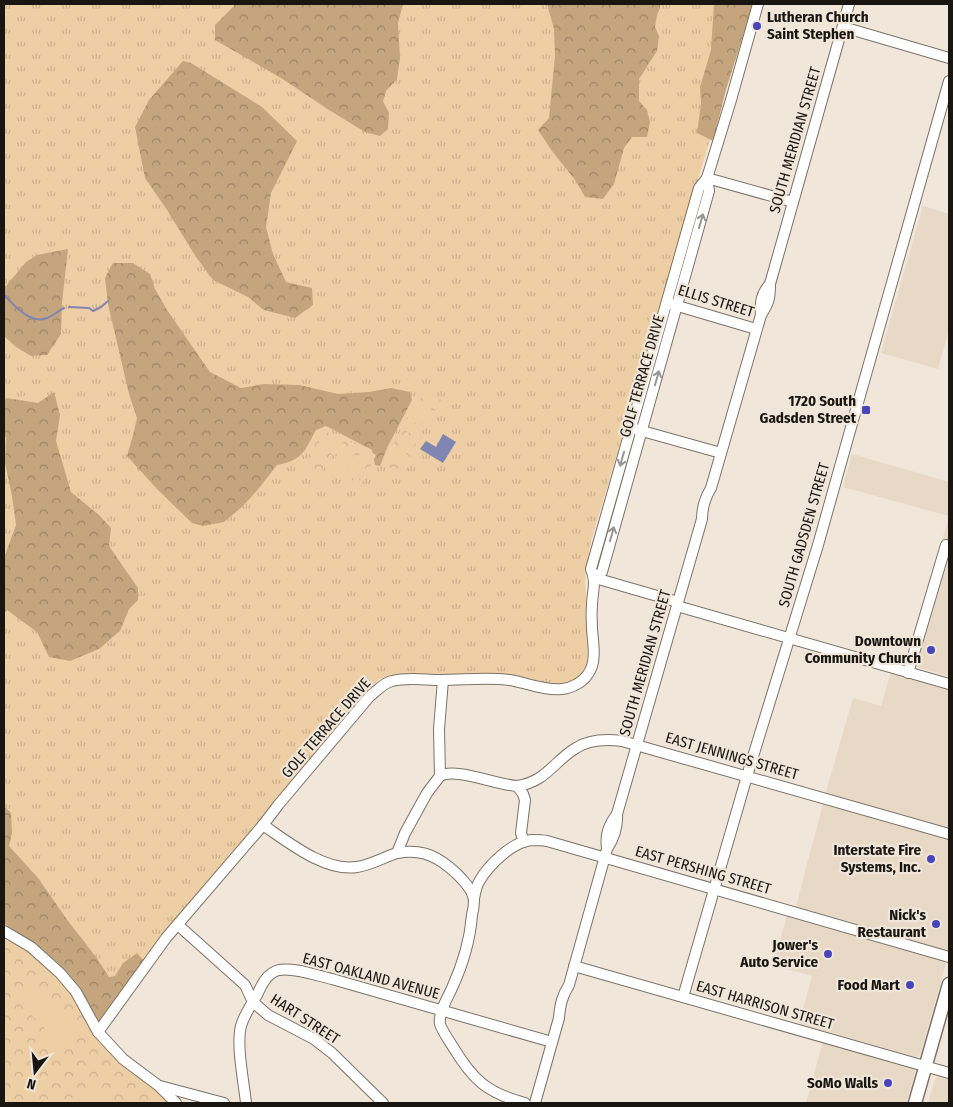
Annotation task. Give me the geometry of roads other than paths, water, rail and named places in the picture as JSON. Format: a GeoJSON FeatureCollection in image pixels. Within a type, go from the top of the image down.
{"type":"FeatureCollection","features":[{"type":"Feature","properties":{"kind":"main road"},"geometry":{"type":"LineString","coordinates":[[915,1103],[949,984]]}},
{"type":"Feature","properties":{"kind":"street","name":"GOLF TERRACE DRIVE"},"geometry":{"type":"LineString","coordinates":[[98,1032],[166,938],[370,696],[382,686],[402,679],[490,679],[508,680],[555,690],[568,688],[583,680],[590,671],[593,654],[592,606],[595,578],[591,569],[631,428],[709,191],[706,178],[731,100],[758,4]]}},
{"type":"Feature","properties":{"kind":"street","name":"SOUTH MERIDIAN STREET"},"geometry":{"type":"LineString","coordinates":[[535,1103],[559,1018],[566,1008],[569,997],[569,985],[606,853],[616,833],[617,814],[677,604],[702,519],[708,511],[712,499],[711,488],[760,315],[767,305],[770,296],[770,284],[849,4]]}},
{"type":"Feature","properties":{"kind":"street"},"geometry":{"type":"LineString","coordinates":[[842,27],[949,58]]}},
{"type":"Feature","properties":{"kind":"street","name":"SOUTH GADSDEN STREET"},"geometry":{"type":"LineString","coordinates":[[683,997],[747,776],[818,545],[949,81]]}},
{"type":"Feature","properties":{"kind":"street"},"geometry":{"type":"LineString","coordinates":[[706,178],[793,202]]}},
{"type":"Feature","properties":{"kind":"street","name":"GOLF TERRACE DRIVE"},"geometry":{"type":"LineString","coordinates":[[595,578],[602,572],[642,431],[672,304]]}},
{"type":"Feature","properties":{"kind":"street","name":"ELLIS STREET"},"geometry":{"type":"LineString","coordinates":[[672,304],[756,329]]}},
{"type":"Feature","properties":{"kind":"street"},"geometry":{"type":"LineString","coordinates":[[631,428],[721,453]]}},
{"type":"Feature","properties":{"kind":"street"},"geometry":{"type":"LineString","coordinates":[[908,673],[946,545]]}},
{"type":"Feature","properties":{"kind":"street"},"geometry":{"type":"LineString","coordinates":[[595,578],[789,639],[949,684]]}},
{"type":"Feature","properties":{"kind":"street"},"geometry":{"type":"LineString","coordinates":[[440,776],[439,729],[443,680]]}},
{"type":"Feature","properties":{"kind":"street","name":"EAST JENNINGS STREET"},"geometry":{"type":"LineString","coordinates":[[517,786],[539,778],[569,752],[587,743],[597,740],[622,741],[949,834]]}},
{"type":"Feature","properties":{"kind":"street"},"geometry":{"type":"LineString","coordinates":[[397,852],[427,793],[440,776],[447,773],[517,786],[525,800],[521,832],[524,842]]}},
{"type":"Feature","properties":{"kind":"street"},"geometry":{"type":"LineString","coordinates":[[263,825],[302,851],[319,860],[339,867],[358,867],[397,852],[408,850],[436,856],[466,884],[474,899]]}},
{"type":"Feature","properties":{"kind":"street","name":"EAST PERSHING STREET"},"geometry":{"type":"LineString","coordinates":[[442,1010],[462,966],[479,881],[495,861],[519,844],[530,840],[547,841],[606,853],[714,889],[949,957]]}},
{"type":"Feature","properties":{"kind":"street"},"geometry":{"type":"LineString","coordinates":[[178,925],[245,985],[253,1002]]}},
{"type":"Feature","properties":{"kind":"street"},"geometry":{"type":"LineString","coordinates":[[4,931],[31,947],[60,973],[76,992],[98,1032],[123,1059],[159,1086],[176,1103]]}},
{"type":"Feature","properties":{"kind":"street","name":"EAST HARRISON STREET"},"geometry":{"type":"LineString","coordinates":[[574,966],[949,1073]]}},
{"type":"Feature","properties":{"kind":"street","name":"EAST OAKLAND AVENUE"},"geometry":{"type":"LineString","coordinates":[[246,1103],[240,1040],[241,1026],[246,1013],[267,976],[277,970],[284,969],[332,979],[442,1010],[440,1024],[464,1065],[475,1078],[486,1088],[498,1095],[525,1103]]}},
{"type":"Feature","properties":{"kind":"street","name":"HART STREET"},"geometry":{"type":"LineString","coordinates":[[253,1002],[268,1014],[314,1040],[332,1053],[383,1103]]}},
{"type":"Feature","properties":{"kind":"street"},"geometry":{"type":"LineString","coordinates":[[442,1010],[552,1042]]}},
{"type":"Feature","properties":{"kind":"street"},"geometry":{"type":"LineString","coordinates":[[159,1086],[224,1103]]}},
{"type":"Feature","properties":{"kind":"water"},"geometry":{"type":"Polygon","coordinates":[[[443,434],[456,442],[443,463],[420,449],[426,441],[436,447],[443,434]]]}},
{"type":"Feature","properties":{"kind":"waterway"},"geometry":{"type":"LineString","coordinates":[[4,295],[23,313],[35,319],[47,318],[64,308]]}},
{"type":"Feature","properties":{"kind":"waterway"},"geometry":{"type":"LineString","coordinates":[[69,307],[89,308],[93,311],[108,301]]}},
{"type":"Feature","properties":{"kind":"place","name":"Lutheran Church Saint Stephen"},"geometry":{"type":"Point","coordinates":[757,26]}},
{"type":"Feature","properties":{"kind":"place","name":"1720 South Gadsden Street"},"geometry":{"type":"Point","coordinates":[866,410]}},
{"type":"Feature","properties":{"kind":"place","name":"Downtown Community Church"},"geometry":{"type":"Point","coordinates":[931,650]}},
{"type":"Feature","properties":{"kind":"place","name":"Interstate Fire Systems, Inc."},"geometry":{"type":"Point","coordinates":[931,859]}},
{"type":"Feature","properties":{"kind":"place","name":"Nick's Restaurant"},"geometry":{"type":"Point","coordinates":[936,924]}},
{"type":"Feature","properties":{"kind":"place","name":"Jower's Auto Service"},"geometry":{"type":"Point","coordinates":[828,954]}},
{"type":"Feature","properties":{"kind":"place","name":"Food Mart"},"geometry":{"type":"Point","coordinates":[910,985]}},
{"type":"Feature","properties":{"kind":"place","name":"SoMo Walls"},"geometry":{"type":"Point","coordinates":[888,1083]}}]}
